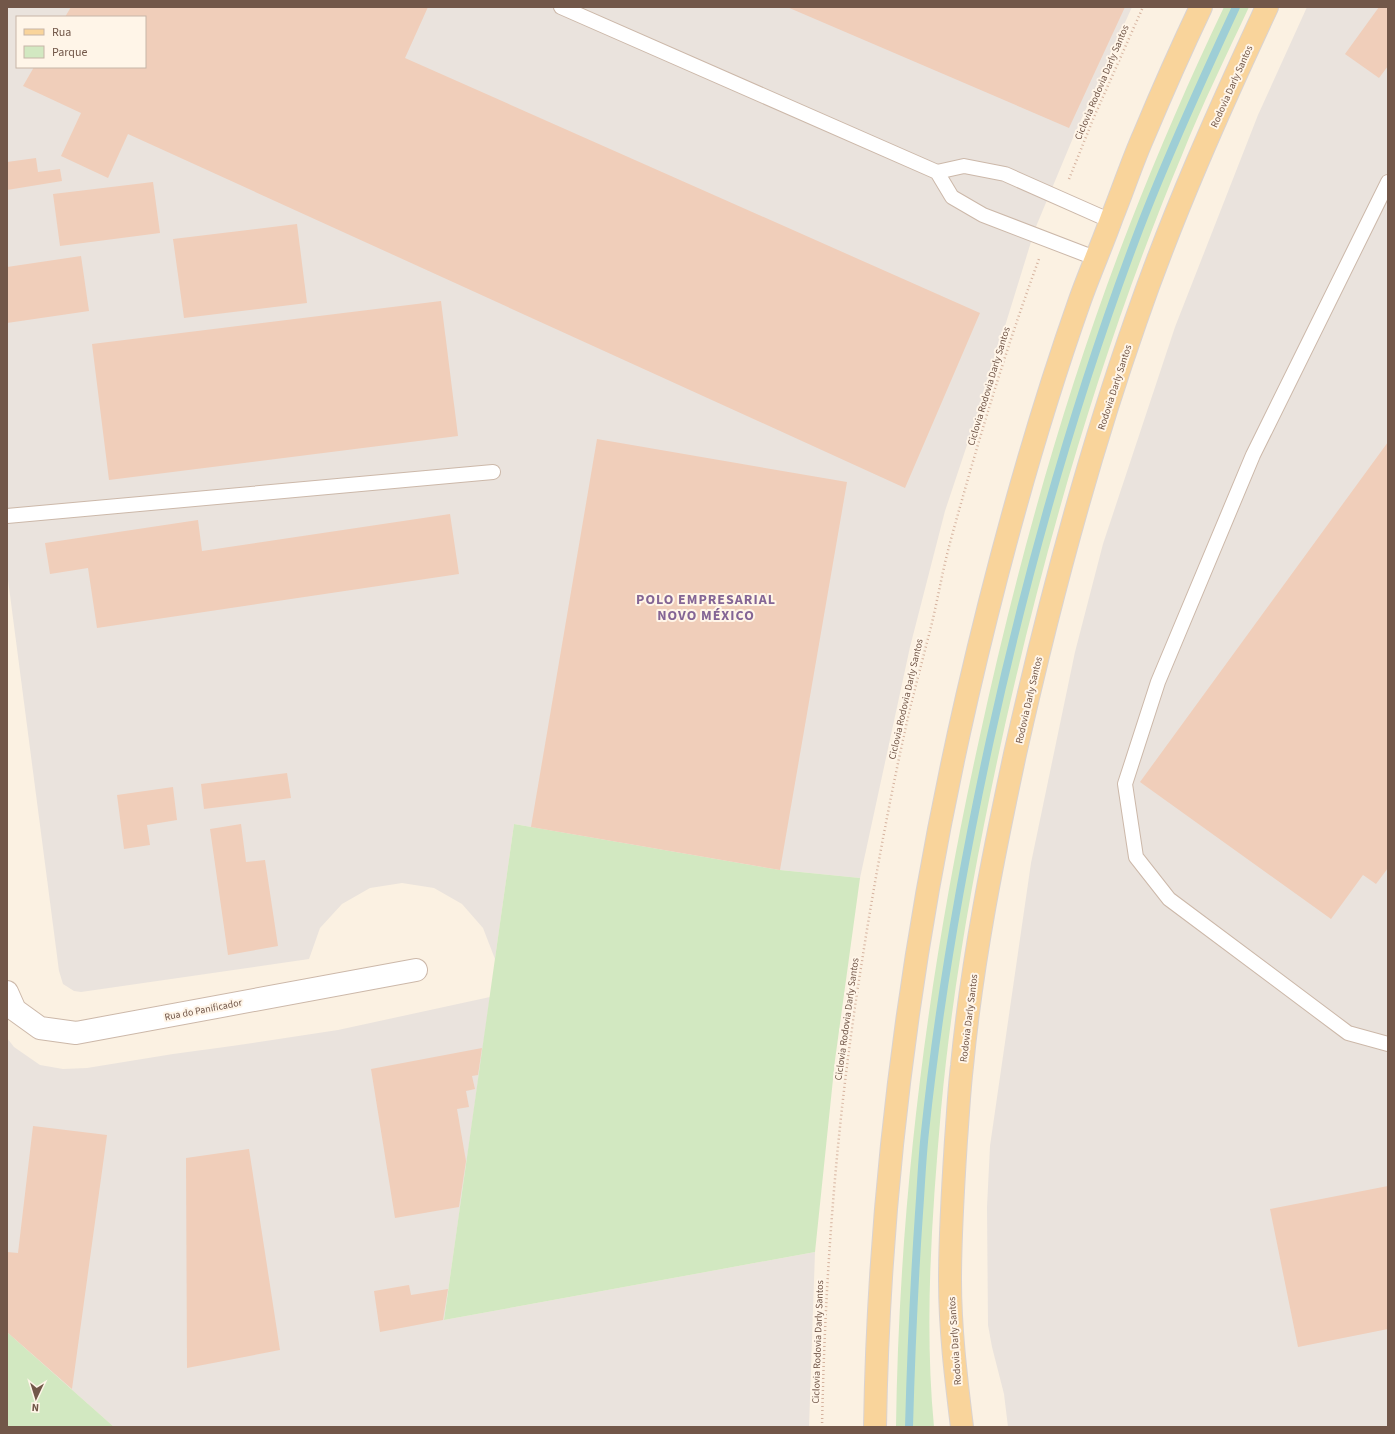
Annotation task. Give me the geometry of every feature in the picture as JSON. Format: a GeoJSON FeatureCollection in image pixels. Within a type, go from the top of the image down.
{"type":"FeatureCollection","features":[{"type":"Feature","properties":{"kind":"main road"},"geometry":{"type":"LineString","coordinates":[[875,1427],[879,1312],[885,1226],[892,1141],[905,1034],[929,880],[962,720],[1002,555],[1053,382],[1095,258],[1111,221],[1143,137],[1177,57],[1201,7]]}},
{"type":"Feature","properties":{"kind":"main road","name":"Rodovia Darly Santos"},"geometry":{"type":"LineString","coordinates":[[962,1427],[955,1373],[951,1323],[950,1281],[952,1193],[962,1066],[972,981],[1003,808],[1038,651],[1057,577],[1112,392],[1136,319],[1166,239],[1210,131],[1266,7]]}},
{"type":"Feature","properties":{"kind":"street","name":"Rua do Panificador"},"geometry":{"type":"LineString","coordinates":[[7,992],[15,1010],[40,1028],[76,1033],[416,970]]}},
{"type":"Feature","properties":{"kind":"lane"},"geometry":{"type":"LineString","coordinates":[[562,7],[937,172],[952,197],[983,215],[1095,258]]}},
{"type":"Feature","properties":{"kind":"lane"},"geometry":{"type":"LineString","coordinates":[[937,172],[964,166],[1005,174],[1111,221]]}},
{"type":"Feature","properties":{"kind":"lane"},"geometry":{"type":"LineString","coordinates":[[1388,182],[1253,455],[1158,682],[1125,784],[1136,857],[1168,899],[1348,1033],[1388,1044]]}},
{"type":"Feature","properties":{"kind":"lane"},"geometry":{"type":"LineString","coordinates":[[7,516],[493,472]]}},
{"type":"Feature","properties":{"kind":"path","name":"Ciclovia Rodovia Darly Santos"},"geometry":{"type":"LineString","coordinates":[[1061,199],[1094,117],[1143,7]]}},
{"type":"Feature","properties":{"kind":"path","name":"Ciclovia Rodovia Darly Santos"},"geometry":{"type":"LineString","coordinates":[[822,1427],[826,1309],[839,1136],[861,964],[878,863],[910,709],[950,542],[1002,366],[1045,240]]}},
{"type":"Feature","properties":{"kind":"shaded area"},"geometry":{"type":"Polygon","coordinates":[[[7,7],[1132,7],[1075,133],[1035,229],[984,394],[945,511],[910,647],[860,878],[780,870],[514,824],[495,959],[483,928],[462,904],[434,888],[402,883],[370,888],[342,904],[320,928],[309,959],[81,992],[74,991],[63,984],[59,971],[7,572],[7,7]]]}},
{"type":"Feature","properties":{"kind":"shaded area"},"geometry":{"type":"Polygon","coordinates":[[[1307,7],[1388,7],[1388,1427],[1008,1427],[1004,1394],[988,1325],[987,1207],[990,1146],[1031,863],[1075,652],[1103,544],[1175,327],[1258,115],[1307,7]]]}},
{"type":"Feature","properties":{"kind":"shaded area"},"geometry":{"type":"Polygon","coordinates":[[[490,997],[444,1320],[815,1252],[809,1427],[114,1427],[7,1332],[7,1038],[14,1047],[40,1065],[63,1069],[87,1068],[338,1030],[490,997]]]}},
{"type":"Feature","properties":{"kind":"green space"},"geometry":{"type":"Polygon","coordinates":[[[1224,7],[1249,7],[1190,136],[1154,224],[1128,294],[1081,436],[1060,507],[1040,580],[1005,725],[967,916],[952,1013],[941,1110],[932,1229],[929,1308],[931,1387],[934,1427],[896,1427],[898,1340],[903,1254],[910,1167],[920,1081],[945,910],[961,825],[1009,609],[1044,479],[1084,350],[1106,287],[1152,169],[1187,87],[1224,7]]]}},
{"type":"Feature","properties":{"kind":"green space"},"geometry":{"type":"Polygon","coordinates":[[[514,824],[780,870],[860,878],[835,1060],[815,1252],[444,1320],[514,824]]]}},
{"type":"Feature","properties":{"kind":"green space"},"geometry":{"type":"Polygon","coordinates":[[[7,1332],[114,1427],[7,1427],[7,1332]]]}},
{"type":"Feature","properties":{"kind":"building"},"geometry":{"type":"Polygon","coordinates":[[[71,7],[428,7],[405,58],[980,313],[905,488],[128,134],[108,178],[61,156],[81,113],[23,86],[33,68],[146,68],[146,16],[66,16],[71,7]]]}},
{"type":"Feature","properties":{"kind":"building"},"geometry":{"type":"Polygon","coordinates":[[[787,7],[1125,7],[1069,128],[787,7]]]}},
{"type":"Feature","properties":{"kind":"building"},"geometry":{"type":"Polygon","coordinates":[[[1379,7],[1388,7],[1388,66],[1379,78],[1345,54],[1379,7]]]}},
{"type":"Feature","properties":{"kind":"building"},"geometry":{"type":"Polygon","coordinates":[[[36,158],[38,172],[60,169],[62,181],[7,190],[7,162],[36,158]]]}},
{"type":"Feature","properties":{"kind":"building"},"geometry":{"type":"Polygon","coordinates":[[[153,182],[160,233],[60,246],[53,194],[153,182]]]}},
{"type":"Feature","properties":{"kind":"building"},"geometry":{"type":"Polygon","coordinates":[[[297,224],[307,303],[184,318],[173,239],[297,224]]]}},
{"type":"Feature","properties":{"kind":"building"},"geometry":{"type":"Polygon","coordinates":[[[81,256],[89,311],[7,323],[7,267],[81,256]]]}},
{"type":"Feature","properties":{"kind":"building"},"geometry":{"type":"Polygon","coordinates":[[[441,301],[458,436],[109,480],[92,344],[441,301]]]}},
{"type":"Feature","properties":{"kind":"building"},"geometry":{"type":"Polygon","coordinates":[[[597,439],[847,482],[780,870],[531,827],[597,439]]]}},
{"type":"Feature","properties":{"kind":"building"},"geometry":{"type":"Polygon","coordinates":[[[1388,442],[1388,868],[1376,884],[1363,875],[1331,919],[1140,782],[1388,442]]]}},
{"type":"Feature","properties":{"kind":"building"},"geometry":{"type":"Polygon","coordinates":[[[450,514],[459,574],[97,628],[88,568],[50,574],[45,543],[198,520],[202,551],[450,514]]]}},
{"type":"Feature","properties":{"kind":"building"},"geometry":{"type":"Polygon","coordinates":[[[287,773],[291,798],[204,809],[201,784],[287,773]]]}},
{"type":"Feature","properties":{"kind":"building"},"geometry":{"type":"Polygon","coordinates":[[[173,787],[177,820],[147,825],[150,845],[124,849],[117,795],[173,787]]]}},
{"type":"Feature","properties":{"kind":"building"},"geometry":{"type":"Polygon","coordinates":[[[241,824],[246,862],[265,860],[278,946],[228,955],[210,829],[241,824]]]}},
{"type":"Feature","properties":{"kind":"building"},"geometry":{"type":"Polygon","coordinates":[[[482,1048],[478,1075],[472,1076],[475,1089],[466,1091],[469,1107],[457,1109],[466,1161],[459,1207],[395,1218],[371,1069],[482,1048]]]}},
{"type":"Feature","properties":{"kind":"building"},"geometry":{"type":"Polygon","coordinates":[[[33,1126],[107,1135],[72,1389],[7,1332],[7,1252],[18,1253],[33,1126]]]}},
{"type":"Feature","properties":{"kind":"building"},"geometry":{"type":"Polygon","coordinates":[[[249,1149],[280,1350],[187,1368],[186,1158],[249,1149]]]}},
{"type":"Feature","properties":{"kind":"building"},"geometry":{"type":"Polygon","coordinates":[[[1388,1186],[1388,1329],[1298,1347],[1270,1209],[1388,1186]]]}},
{"type":"Feature","properties":{"kind":"building"},"geometry":{"type":"Polygon","coordinates":[[[409,1285],[411,1295],[448,1289],[443,1320],[380,1332],[374,1291],[409,1285]]]}},
{"type":"Feature","properties":{"kind":"waterway"},"geometry":{"type":"LineString","coordinates":[[909,1427],[917,1240],[923,1152],[931,1083],[952,935],[990,740],[1020,611],[1037,546],[1094,355],[1139,230],[1173,145],[1236,7]]}},
{"type":"Feature","properties":{"kind":"district","name":"POLO EMPRESARIAL NOVO MÉXICO"},"geometry":{"type":"Point","coordinates":[706,608]}}]}
